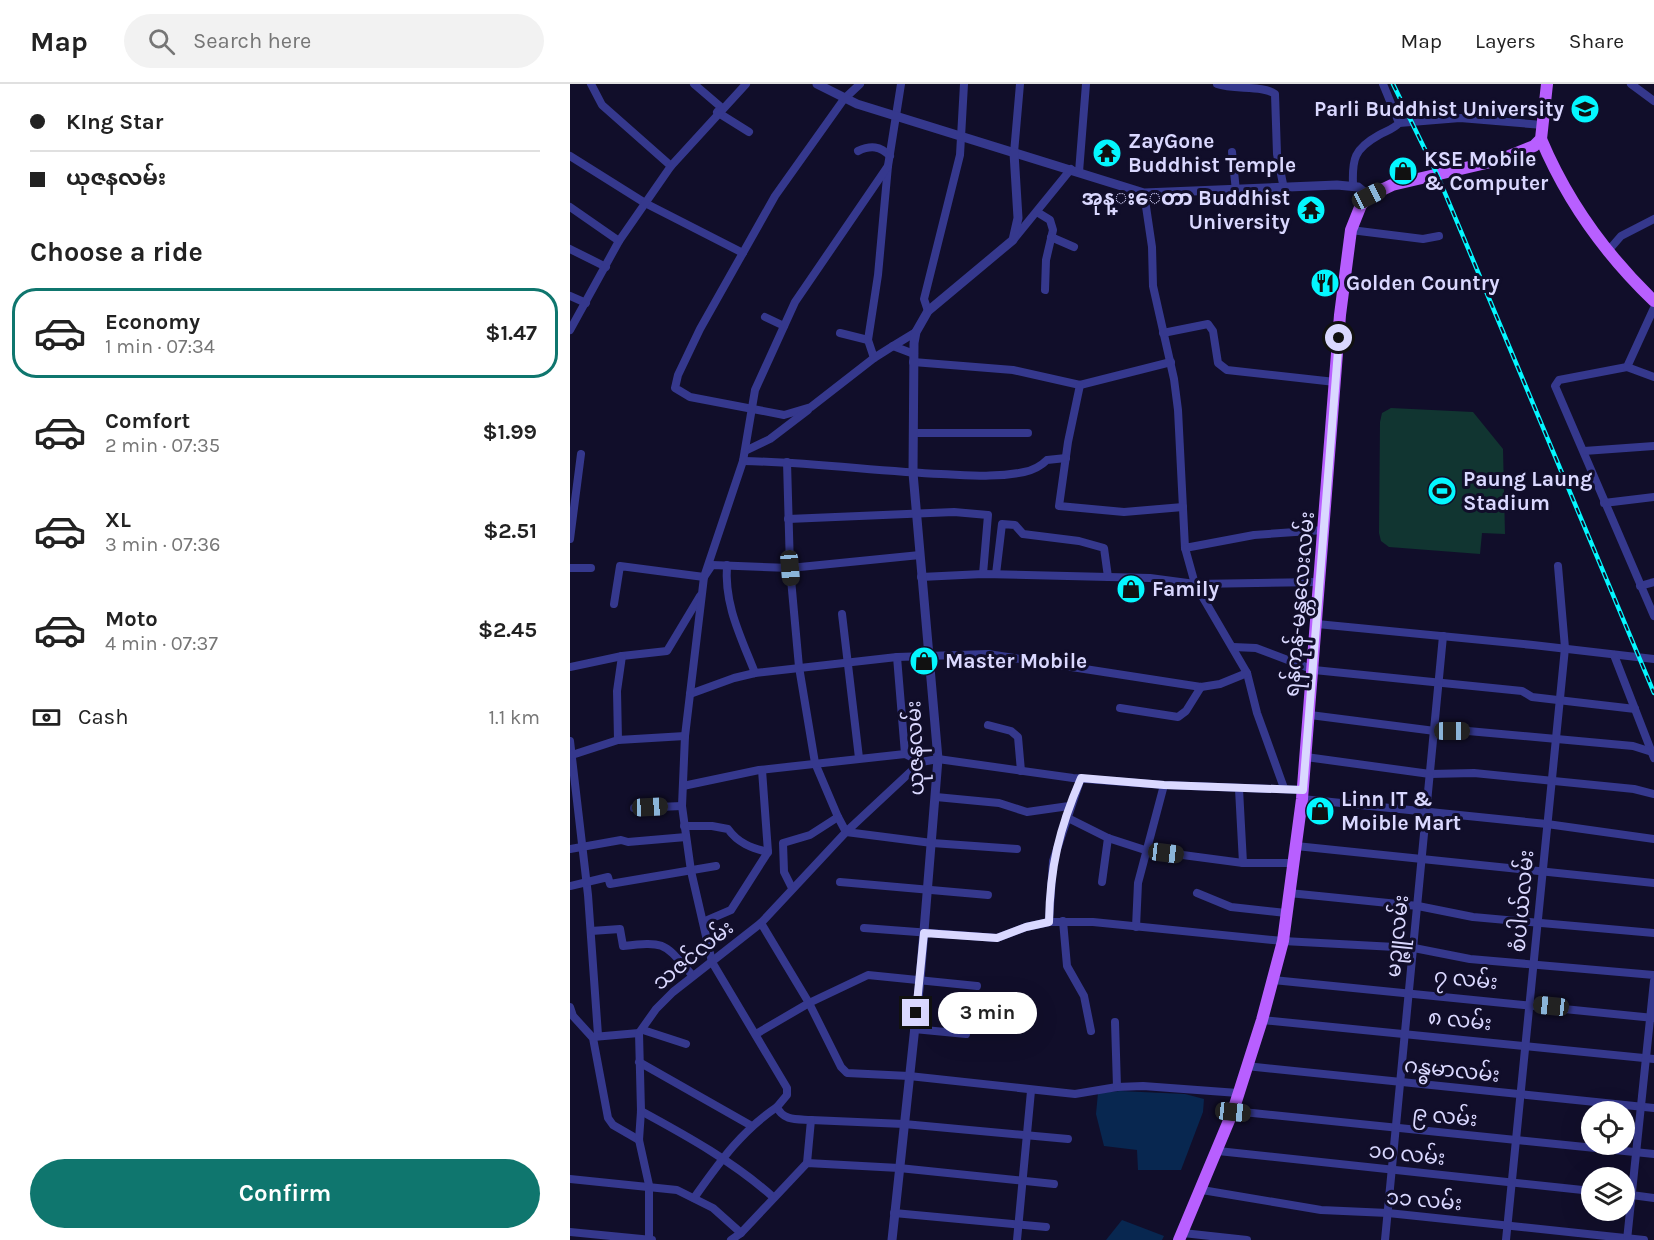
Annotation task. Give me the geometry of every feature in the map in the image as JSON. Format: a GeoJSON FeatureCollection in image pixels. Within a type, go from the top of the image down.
{"type":"FeatureCollection","features":[{"type":"Feature","properties":{"kind":"main road"},"geometry":{"type":"LineString","coordinates":[[1547,84],[1541,139],[1577,212],[1608,251],[1654,301]]}},
{"type":"Feature","properties":{"kind":"main road"},"geometry":{"type":"LineString","coordinates":[[1369,196],[1392,184],[1516,155],[1541,139]]}},
{"type":"Feature","properties":{"kind":"main road","name":"ရန်ကုန်-မန္တလေးလမ်း"},"geometry":{"type":"LineString","coordinates":[[1181,1237],[1233,1112],[1262,1020],[1283,941],[1310,715],[1346,253],[1355,215],[1369,196]]}},
{"type":"Feature","properties":{"kind":"street"},"geometry":{"type":"LineString","coordinates":[[591,84],[603,105],[671,166]]}},
{"type":"Feature","properties":{"kind":"street"},"geometry":{"type":"LineString","coordinates":[[694,84],[720,110],[749,132]]}},
{"type":"Feature","properties":{"kind":"street"},"geometry":{"type":"LineString","coordinates":[[570,330],[619,242],[671,166],[746,84]]}},
{"type":"Feature","properties":{"kind":"street"},"geometry":{"type":"LineString","coordinates":[[817,84],[844,99],[1144,193],[1353,185],[1369,196]]}},
{"type":"Feature","properties":{"kind":"street"},"geometry":{"type":"LineString","coordinates":[[811,407],[784,415],[690,397],[675,388],[678,375],[775,196],[844,99],[860,84]]}},
{"type":"Feature","properties":{"kind":"street"},"geometry":{"type":"LineString","coordinates":[[874,358],[868,340],[878,275],[888,166],[898,115],[901,84]]}},
{"type":"Feature","properties":{"kind":"street"},"geometry":{"type":"LineString","coordinates":[[928,311],[924,299],[960,155],[963,135],[964,84]]}},
{"type":"Feature","properties":{"kind":"street"},"geometry":{"type":"LineString","coordinates":[[1013,240],[1018,218],[1014,153],[1020,84]]}},
{"type":"Feature","properties":{"kind":"street"},"geometry":{"type":"LineString","coordinates":[[1013,240],[1075,170],[1086,84]]}},
{"type":"Feature","properties":{"kind":"street"},"geometry":{"type":"LineString","coordinates":[[1217,84],[1237,89],[1266,90],[1275,94],[1277,154],[1284,189]]}},
{"type":"Feature","properties":{"kind":"street"},"geometry":{"type":"LineString","coordinates":[[1383,84],[1399,123]]}},
{"type":"Feature","properties":{"kind":"street"},"geometry":{"type":"LineString","coordinates":[[1631,84],[1654,99]]}},
{"type":"Feature","properties":{"kind":"street"},"geometry":{"type":"LineString","coordinates":[[1353,185],[1353,160],[1356,154],[1399,123],[1460,118],[1543,125]]}},
{"type":"Feature","properties":{"kind":"street"},"geometry":{"type":"LineString","coordinates":[[858,151],[868,147],[878,148],[890,156]]}},
{"type":"Feature","properties":{"kind":"street"},"geometry":{"type":"LineString","coordinates":[[1232,152],[1236,191]]}},
{"type":"Feature","properties":{"kind":"street"},"geometry":{"type":"LineString","coordinates":[[570,156],[645,203],[743,253]]}},
{"type":"Feature","properties":{"kind":"street"},"geometry":{"type":"LineString","coordinates":[[694,1198],[750,1125],[777,1107],[787,1095],[787,1088],[712,962],[691,871],[684,826],[682,786],[685,736],[704,577],[746,451],[752,397],[784,326],[815,271],[888,166]]}},
{"type":"Feature","properties":{"kind":"street"},"geometry":{"type":"LineString","coordinates":[[1144,193],[1152,247],[1153,286],[1171,362],[1178,410],[1185,548],[1195,584],[1247,673],[1257,714],[1284,788]]}},
{"type":"Feature","properties":{"kind":"street"},"geometry":{"type":"LineString","coordinates":[[570,207],[619,242]]}},
{"type":"Feature","properties":{"kind":"street"},"geometry":{"type":"LineString","coordinates":[[1037,212],[1052,224],[1046,260],[1045,290]]}},
{"type":"Feature","properties":{"kind":"street"},"geometry":{"type":"LineString","coordinates":[[1608,251],[1621,236],[1654,219]]}},
{"type":"Feature","properties":{"kind":"street"},"geometry":{"type":"LineString","coordinates":[[1351,230],[1408,238],[1439,236]]}},
{"type":"Feature","properties":{"kind":"street"},"geometry":{"type":"LineString","coordinates":[[1051,237],[1074,247]]}},
{"type":"Feature","properties":{"kind":"street","name":"ယုဇနလမ်း"},"geometry":{"type":"LineString","coordinates":[[892,1240],[920,980],[938,759],[913,473],[913,358],[916,332],[928,311],[1013,240]]}},
{"type":"Feature","properties":{"kind":"street"},"geometry":{"type":"LineString","coordinates":[[570,249],[606,267]]}},
{"type":"Feature","properties":{"kind":"street"},"geometry":{"type":"LineString","coordinates":[[570,296],[586,303]]}},
{"type":"Feature","properties":{"kind":"street"},"geometry":{"type":"LineString","coordinates":[[1627,368],[1654,308]]}},
{"type":"Feature","properties":{"kind":"street"},"geometry":{"type":"LineString","coordinates":[[765,317],[784,326]]}},
{"type":"Feature","properties":{"kind":"street"},"geometry":{"type":"LineString","coordinates":[[1164,333],[1208,324],[1213,331],[1218,363],[1227,370],[1335,382]]}},
{"type":"Feature","properties":{"kind":"street"},"geometry":{"type":"LineString","coordinates":[[746,451],[770,439],[874,358],[916,332]]}},
{"type":"Feature","properties":{"kind":"street"},"geometry":{"type":"LineString","coordinates":[[840,333],[868,340]]}},
{"type":"Feature","properties":{"kind":"street"},"geometry":{"type":"LineString","coordinates":[[893,346],[913,358],[1013,370],[1080,385],[1102,382],[1171,362]]}},
{"type":"Feature","properties":{"kind":"street"},"geometry":{"type":"LineString","coordinates":[[1654,377],[1627,368],[1559,380],[1555,384],[1654,616]]}},
{"type":"Feature","properties":{"kind":"street"},"geometry":{"type":"LineString","coordinates":[[1080,385],[1059,506],[1124,512],[1183,507]]}},
{"type":"Feature","properties":{"kind":"street"},"geometry":{"type":"LineString","coordinates":[[913,433],[1028,433]]}},
{"type":"Feature","properties":{"kind":"street"},"geometry":{"type":"LineString","coordinates":[[1584,451],[1654,446]]}},
{"type":"Feature","properties":{"kind":"street"},"geometry":{"type":"LineString","coordinates":[[570,539],[581,454]]}},
{"type":"Feature","properties":{"kind":"street"},"geometry":{"type":"LineString","coordinates":[[743,461],[989,476],[1024,472],[1040,468],[1047,460],[1066,458]]}},
{"type":"Feature","properties":{"kind":"street"},"geometry":{"type":"LineString","coordinates":[[788,462],[790,568],[799,667],[815,763],[846,832],[932,843],[1017,849]]}},
{"type":"Feature","properties":{"kind":"street"},"geometry":{"type":"LineString","coordinates":[[1604,503],[1654,497]]}},
{"type":"Feature","properties":{"kind":"street"},"geometry":{"type":"LineString","coordinates":[[788,519],[954,512],[988,515],[983,574]]}},
{"type":"Feature","properties":{"kind":"street"},"geometry":{"type":"LineString","coordinates":[[996,574],[1002,524],[1015,525],[1023,534],[1079,541],[1104,548],[1108,577]]}},
{"type":"Feature","properties":{"kind":"street"},"geometry":{"type":"LineString","coordinates":[[1185,548],[1254,535],[1324,530]]}},
{"type":"Feature","properties":{"kind":"street"},"geometry":{"type":"LineString","coordinates":[[704,577],[712,565],[790,568],[920,555]]}},
{"type":"Feature","properties":{"kind":"street"},"geometry":{"type":"LineString","coordinates":[[727,565],[726,585],[730,609],[755,673]]}},
{"type":"Feature","properties":{"kind":"street"},"geometry":{"type":"LineString","coordinates":[[614,604],[620,566],[704,577]]}},
{"type":"Feature","properties":{"kind":"street","name":"စံပါယ်လမ်း"},"geometry":{"type":"LineString","coordinates":[[1506,1240],[1565,648],[1558,566]]}},
{"type":"Feature","properties":{"kind":"street"},"geometry":{"type":"LineString","coordinates":[[570,568],[591,568]]}},
{"type":"Feature","properties":{"kind":"street"},"geometry":{"type":"LineString","coordinates":[[921,577],[996,574],[1150,578],[1195,584],[1320,582]]}},
{"type":"Feature","properties":{"kind":"street"},"geometry":{"type":"LineString","coordinates":[[1640,586],[1654,582]]}},
{"type":"Feature","properties":{"kind":"street"},"geometry":{"type":"LineString","coordinates":[[570,667],[622,656],[667,651],[701,594]]}},
{"type":"Feature","properties":{"kind":"street"},"geometry":{"type":"LineString","coordinates":[[842,614],[859,758]]}},
{"type":"Feature","properties":{"kind":"street"},"geometry":{"type":"LineString","coordinates":[[1317,624],[1654,659]]}},
{"type":"Feature","properties":{"kind":"street","name":"မဉ္ဇူလမ်း"},"geometry":{"type":"LineString","coordinates":[[1385,1240],[1407,1033],[1443,636]]}},
{"type":"Feature","properties":{"kind":"street"},"geometry":{"type":"LineString","coordinates":[[1233,647],[1256,648],[1314,670],[1522,691],[1532,697],[1635,710]]}},
{"type":"Feature","properties":{"kind":"street"},"geometry":{"type":"LineString","coordinates":[[690,694],[755,673],[897,657],[988,654],[1201,687],[1220,684],[1247,673]]}},
{"type":"Feature","properties":{"kind":"street"},"geometry":{"type":"LineString","coordinates":[[618,740],[617,691],[622,656]]}},
{"type":"Feature","properties":{"kind":"street"},"geometry":{"type":"LineString","coordinates":[[1614,656],[1653,755]]}},
{"type":"Feature","properties":{"kind":"street"},"geometry":{"type":"LineString","coordinates":[[897,657],[905,754]]}},
{"type":"Feature","properties":{"kind":"street"},"geometry":{"type":"LineString","coordinates":[[1120,708],[1178,717],[1186,711],[1201,687]]}},
{"type":"Feature","properties":{"kind":"street"},"geometry":{"type":"LineString","coordinates":[[1310,715],[1435,731],[1468,731],[1633,746],[1653,755]]}},
{"type":"Feature","properties":{"kind":"street"},"geometry":{"type":"LineString","coordinates":[[988,724],[1011,731],[1018,737],[1021,771]]}},
{"type":"Feature","properties":{"kind":"street"},"geometry":{"type":"LineString","coordinates":[[572,755],[618,740],[685,736]]}},
{"type":"Feature","properties":{"kind":"street"},"geometry":{"type":"LineString","coordinates":[[570,741],[574,795],[591,931],[595,1036],[605,1112],[613,1125],[639,1140]]}},
{"type":"Feature","properties":{"kind":"street"},"geometry":{"type":"LineString","coordinates":[[682,786],[762,770],[905,754],[921,762],[938,759],[1081,778],[1239,789],[1284,788],[1302,794],[1427,812],[1547,824],[1654,839]]}},
{"type":"Feature","properties":{"kind":"street"},"geometry":{"type":"LineString","coordinates":[[1306,757],[1430,774],[1474,773],[1634,789],[1654,794]]}},
{"type":"Feature","properties":{"kind":"street","name":"သဇင်လမ်း"},"geometry":{"type":"LineString","coordinates":[[641,1031],[656,1009],[692,975],[761,923],[846,832],[921,762]]}},
{"type":"Feature","properties":{"kind":"street"},"geometry":{"type":"LineString","coordinates":[[703,922],[731,910],[768,852],[762,770]]}},
{"type":"Feature","properties":{"kind":"street"},"geometry":{"type":"LineString","coordinates":[[1049,922],[1051,873],[1069,806],[1081,778]]}},
{"type":"Feature","properties":{"kind":"street"},"geometry":{"type":"LineString","coordinates":[[1136,927],[1138,883],[1164,785]]}},
{"type":"Feature","properties":{"kind":"street"},"geometry":{"type":"LineString","coordinates":[[1239,789],[1243,863]]}},
{"type":"Feature","properties":{"kind":"street"},"geometry":{"type":"LineString","coordinates":[[936,797],[999,803],[1027,812],[1069,806]]}},
{"type":"Feature","properties":{"kind":"street"},"geometry":{"type":"LineString","coordinates":[[634,808],[682,806]]}},
{"type":"Feature","properties":{"kind":"street"},"geometry":{"type":"LineString","coordinates":[[792,888],[784,872],[783,843],[810,836],[838,817]]}},
{"type":"Feature","properties":{"kind":"street"},"geometry":{"type":"LineString","coordinates":[[1066,817],[1108,838],[1145,850],[1243,863],[1294,863]]}},
{"type":"Feature","properties":{"kind":"street"},"geometry":{"type":"LineString","coordinates":[[684,826],[712,826],[728,829],[734,837],[750,848],[768,852]]}},
{"type":"Feature","properties":{"kind":"street"},"geometry":{"type":"LineString","coordinates":[[570,849],[621,840],[628,842],[686,837]]}},
{"type":"Feature","properties":{"kind":"street"},"geometry":{"type":"LineString","coordinates":[[1102,882],[1108,838]]}},
{"type":"Feature","properties":{"kind":"street"},"geometry":{"type":"LineString","coordinates":[[1296,846],[1654,883]]}},
{"type":"Feature","properties":{"kind":"street"},"geometry":{"type":"LineString","coordinates":[[570,886],[608,877],[610,884],[716,866]]}},
{"type":"Feature","properties":{"kind":"street"},"geometry":{"type":"LineString","coordinates":[[840,882],[988,895]]}},
{"type":"Feature","properties":{"kind":"street"},"geometry":{"type":"LineString","coordinates":[[1197,893],[1231,907],[1286,913]]}},
{"type":"Feature","properties":{"kind":"street"},"geometry":{"type":"LineString","coordinates":[[1289,893],[1418,906],[1473,917],[1654,933]]}},
{"type":"Feature","properties":{"kind":"street"},"geometry":{"type":"LineString","coordinates":[[1063,921],[1067,966],[1084,996],[1091,1031]]}},
{"type":"Feature","properties":{"kind":"street"},"geometry":{"type":"LineString","coordinates":[[864,928],[997,938],[1026,927],[1063,921],[1283,941],[1414,948],[1470,959],[1654,975]]}},
{"type":"Feature","properties":{"kind":"street"},"geometry":{"type":"LineString","coordinates":[[761,923],[809,1003],[841,1066],[847,1073],[909,1076],[1075,1094],[1117,1087],[1143,1086],[1238,1093]]}},
{"type":"Feature","properties":{"kind":"street"},"geometry":{"type":"LineString","coordinates":[[591,931],[620,929],[623,946],[656,943],[669,948],[692,975]]}},
{"type":"Feature","properties":{"kind":"street"},"geometry":{"type":"LineString","coordinates":[[756,1034],[809,1003],[868,975],[977,986]]}},
{"type":"Feature","properties":{"kind":"street","name":"၇ လမ်း"},"geometry":{"type":"LineString","coordinates":[[1273,980],[1531,1004],[1652,1018]]}},
{"type":"Feature","properties":{"kind":"street"},"geometry":{"type":"LineString","coordinates":[[1633,1167],[1641,1107],[1651,1058],[1654,981]]}},
{"type":"Feature","properties":{"kind":"street"},"geometry":{"type":"LineString","coordinates":[[570,1007],[572,1016],[595,1036],[641,1031],[686,1044]]}},
{"type":"Feature","properties":{"kind":"street","name":"၈ လမ်း"},"geometry":{"type":"LineString","coordinates":[[1262,1020],[1651,1058]]}},
{"type":"Feature","properties":{"kind":"street"},"geometry":{"type":"LineString","coordinates":[[1115,1022],[1117,1087]]}},
{"type":"Feature","properties":{"kind":"street"},"geometry":{"type":"LineString","coordinates":[[914,1029],[966,1034]]}},
{"type":"Feature","properties":{"kind":"street"},"geometry":{"type":"LineString","coordinates":[[570,1232],[650,1240],[650,1185],[639,1140],[641,1031]]}},
{"type":"Feature","properties":{"kind":"street"},"geometry":{"type":"LineString","coordinates":[[639,1062],[750,1125]]}},
{"type":"Feature","properties":{"kind":"street","name":"ဂန္ဓမာလမ်း"},"geometry":{"type":"LineString","coordinates":[[1246,1066],[1654,1108]]}},
{"type":"Feature","properties":{"kind":"street"},"geometry":{"type":"LineString","coordinates":[[1017,1240],[1031,1091]]}},
{"type":"Feature","properties":{"kind":"street"},"geometry":{"type":"LineString","coordinates":[[777,1107],[782,1115],[811,1120],[904,1124],[1068,1139]]}},
{"type":"Feature","properties":{"kind":"street"},"geometry":{"type":"LineString","coordinates":[[641,1111],[754,1179],[773,1197]]}},
{"type":"Feature","properties":{"kind":"street","name":"၉ လမ်း"},"geometry":{"type":"LineString","coordinates":[[1233,1112],[1654,1154]]}},
{"type":"Feature","properties":{"kind":"street"},"geometry":{"type":"LineString","coordinates":[[731,1240],[741,1233],[807,1163],[811,1120]]}},
{"type":"Feature","properties":{"kind":"street","name":"၁၀ လမ်း"},"geometry":{"type":"LineString","coordinates":[[1218,1151],[1581,1190]]}},
{"type":"Feature","properties":{"kind":"street"},"geometry":{"type":"LineString","coordinates":[[807,1163],[899,1168],[1054,1184]]}},
{"type":"Feature","properties":{"kind":"street"},"geometry":{"type":"LineString","coordinates":[[570,1179],[650,1185],[677,1190],[713,1208],[741,1233]]}},
{"type":"Feature","properties":{"kind":"street","name":"၁၁ လမ်း"},"geometry":{"type":"LineString","coordinates":[[1202,1190],[1290,1206],[1388,1213],[1644,1240]]}},
{"type":"Feature","properties":{"kind":"street"},"geometry":{"type":"LineString","coordinates":[[1635,1196],[1654,1198]]}},
{"type":"Feature","properties":{"kind":"street"},"geometry":{"type":"LineString","coordinates":[[894,1213],[1046,1227]]}},
{"type":"Feature","properties":{"kind":"street"},"geometry":{"type":"LineString","coordinates":[[1627,1221],[1627,1239]]}},
{"type":"Feature","properties":{"kind":"street"},"geometry":{"type":"LineString","coordinates":[[1181,1237],[1247,1240]]}},
{"type":"Feature","properties":{"kind":"green space","name":"Paung Laung Stadium"},"geometry":{"type":"Polygon","coordinates":[[[1391,408],[1473,412],[1503,449],[1505,534],[1482,533],[1480,554],[1389,547],[1381,541],[1379,533],[1380,422],[1382,413],[1391,408]]]}},
{"type":"Feature","properties":{"kind":"water"},"geometry":{"type":"Polygon","coordinates":[[[1120,1091],[1185,1094],[1204,1099],[1203,1112],[1181,1170],[1138,1170],[1137,1150],[1104,1146],[1096,1114],[1098,1093],[1120,1091]]]}},
{"type":"Feature","properties":{"kind":"water"},"geometry":{"type":"Polygon","coordinates":[[[1122,1220],[1164,1236],[1162,1240],[1106,1240],[1122,1220]]]}},
{"type":"Feature","properties":{"kind":"railway"},"geometry":{"type":"LineString","coordinates":[[1393,84],[1437,174],[1654,693]]}},
{"type":"Feature","properties":{"kind":"place","name":"Parli Buddhist University"},"geometry":{"type":"Point","coordinates":[1585,109]}},
{"type":"Feature","properties":{"kind":"place","name":"ZayGone Buddhist Temple"},"geometry":{"type":"Point","coordinates":[1107,153]}},
{"type":"Feature","properties":{"kind":"place","name":"KSE Mobile & Computer"},"geometry":{"type":"Point","coordinates":[1403,171]}},
{"type":"Feature","properties":{"kind":"place","name":"အုန္းေတာ Buddhist University"},"geometry":{"type":"Point","coordinates":[1311,210]}},
{"type":"Feature","properties":{"kind":"place","name":"Golden Country"},"geometry":{"type":"Point","coordinates":[1325,283]}},
{"type":"Feature","properties":{"kind":"place","name":"Paung Laung Stadium"},"geometry":{"type":"Point","coordinates":[1442,491]}},
{"type":"Feature","properties":{"kind":"place","name":"Family"},"geometry":{"type":"Point","coordinates":[1131,589]}},
{"type":"Feature","properties":{"kind":"place","name":"Master Mobile"},"geometry":{"type":"Point","coordinates":[924,661]}},
{"type":"Feature","properties":{"kind":"place","name":"Linn IT & Moible Mart"},"geometry":{"type":"Point","coordinates":[1320,811]}},
{"type":"Feature","properties":{"kind":"route"},"geometry":{"type":"LineString","coordinates":[[916,1013],[924,933],[1003,938],[1026,927],[1049,922],[1053,861],[1069,806],[1081,778],[1164,785],[1303,790],[1339,338]]}}]}
